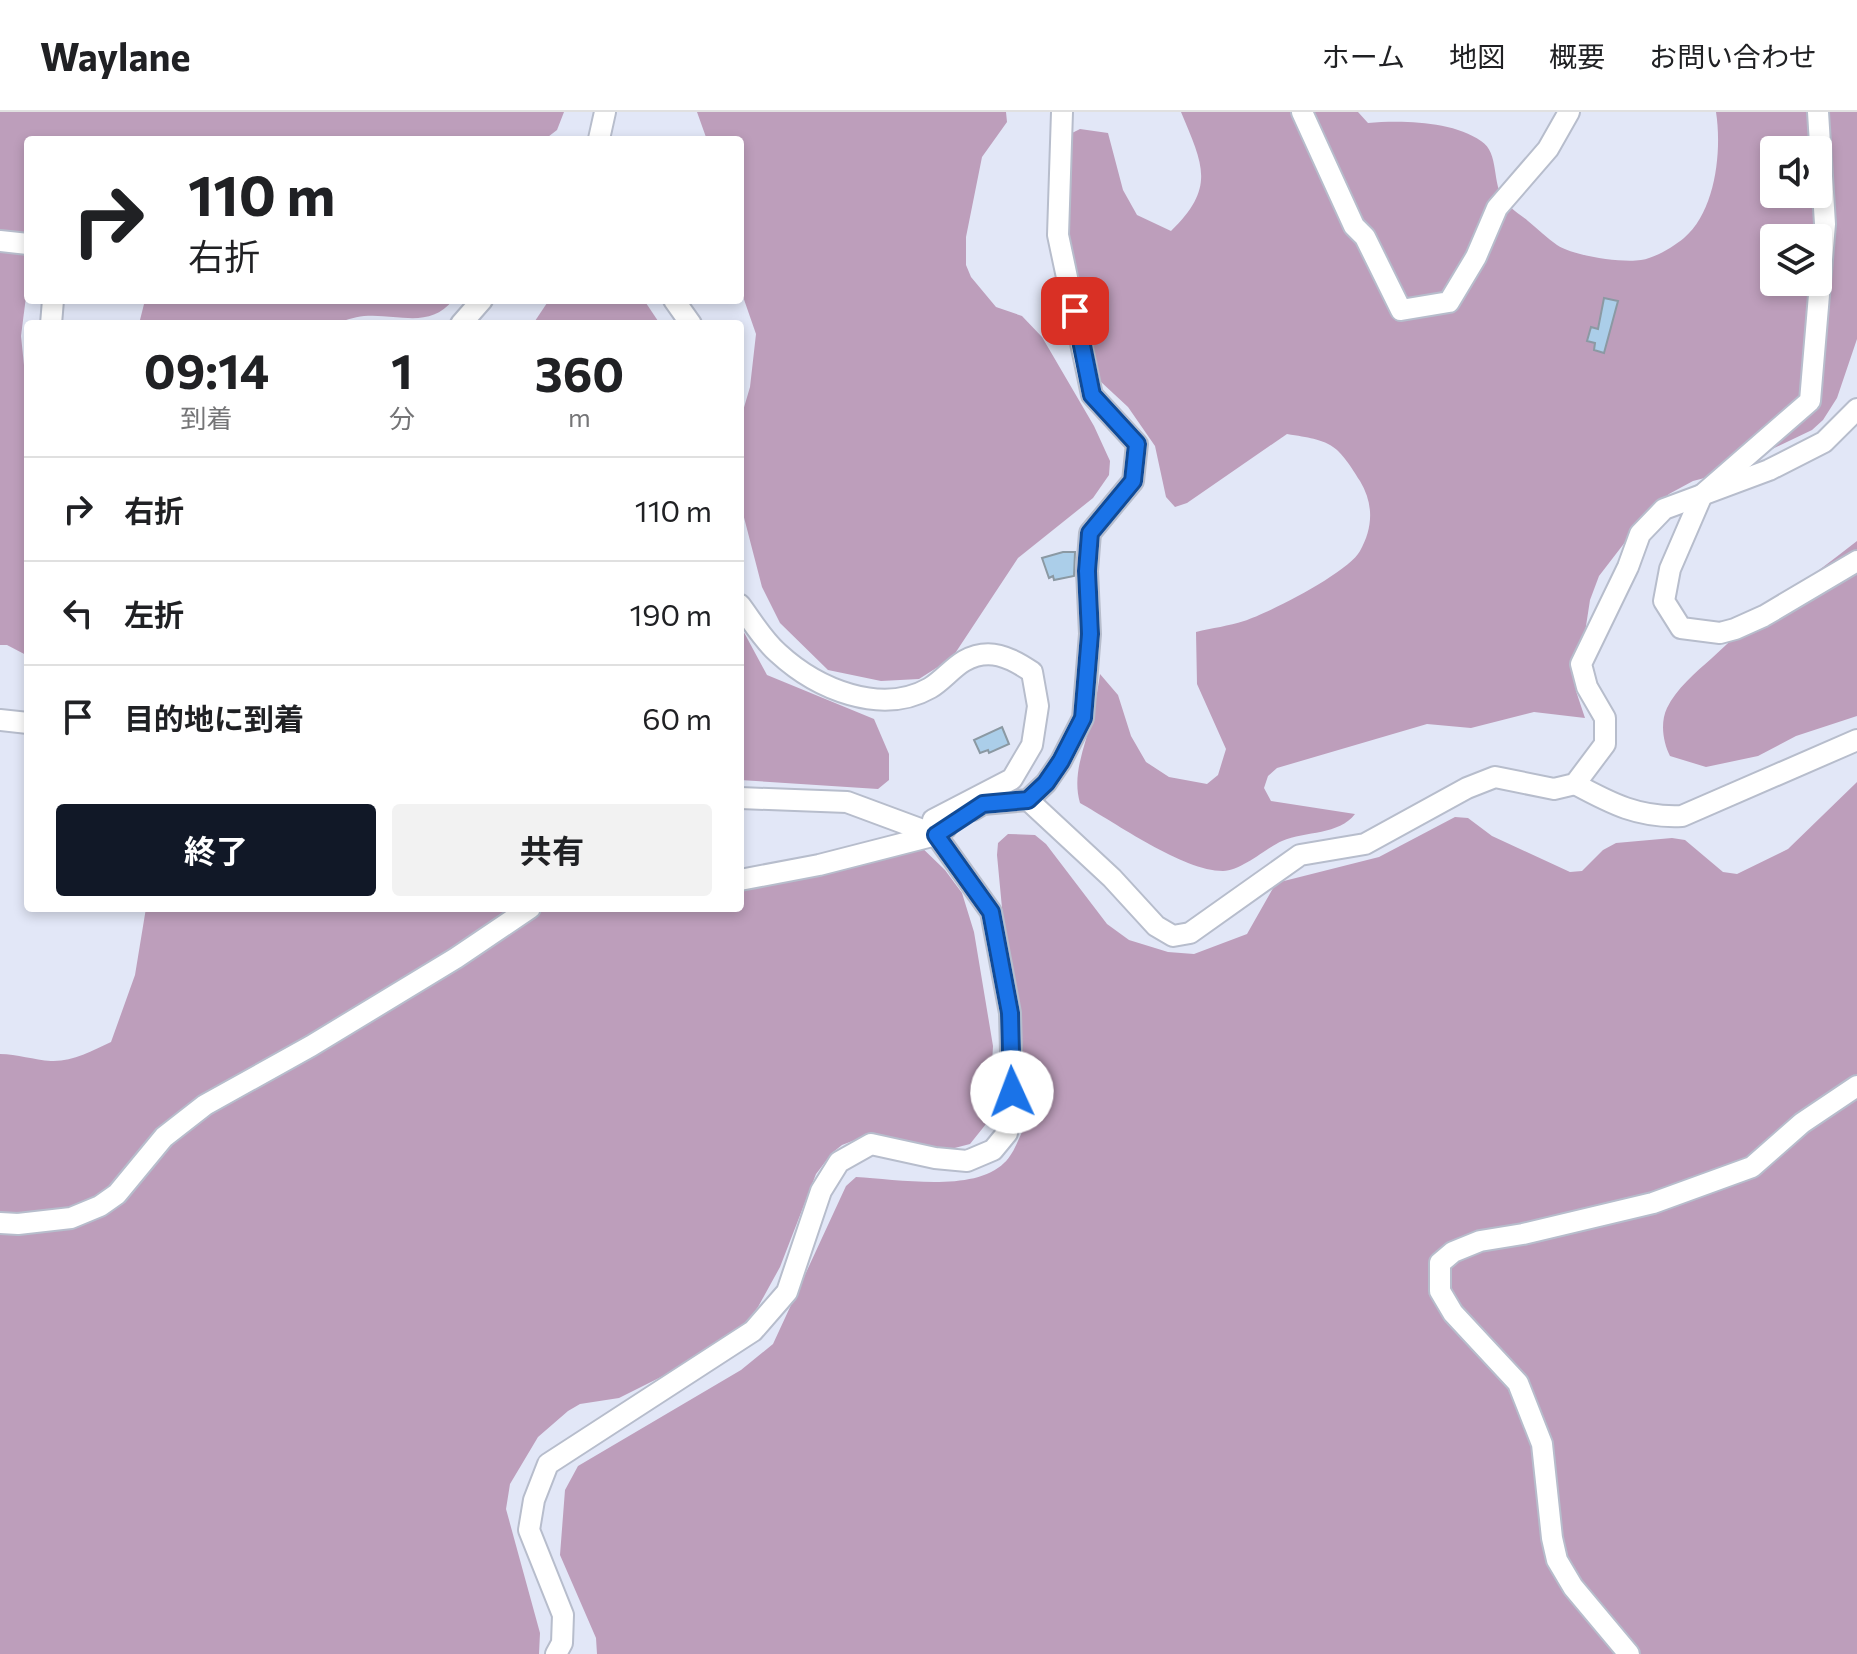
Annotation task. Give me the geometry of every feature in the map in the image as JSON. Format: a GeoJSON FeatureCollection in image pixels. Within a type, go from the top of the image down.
{"type":"FeatureCollection","features":[{"type":"Feature","properties":{"kind":"street"},"geometry":{"type":"LineString","coordinates":[[599,136],[605,112]]}},
{"type":"Feature","properties":{"kind":"street"},"geometry":{"type":"LineString","coordinates":[[744,879],[819,865],[936,835],[983,804],[1028,800],[1046,783],[1061,761],[1083,718],[1090,634],[1087,571],[1090,533],[1133,481],[1137,444],[1092,395],[1058,235],[1062,112]]}},
{"type":"Feature","properties":{"kind":"street"},"geometry":{"type":"LineString","coordinates":[[1302,112],[1354,226],[1365,237],[1401,310],[1449,302],[1476,257],[1497,208],[1548,149],[1569,112]]}},
{"type":"Feature","properties":{"kind":"street"},"geometry":{"type":"LineString","coordinates":[[1818,112],[1825,224],[1810,401],[1702,495],[1670,569],[1664,601],[1681,628],[1720,633],[1764,616],[1857,561]]}},
{"type":"Feature","properties":{"kind":"street"},"geometry":{"type":"LineString","coordinates":[[0,241],[24,244]]}},
{"type":"Feature","properties":{"kind":"street"},"geometry":{"type":"LineString","coordinates":[[464,320],[478,304]]}},
{"type":"Feature","properties":{"kind":"street"},"geometry":{"type":"LineString","coordinates":[[1028,800],[1112,878],[1156,926],[1173,936],[1190,933],[1300,855],[1365,844],[1467,788],[1495,777],[1554,789],[1575,784],[1605,744],[1605,718],[1587,687],[1581,664],[1628,567],[1640,534],[1664,509],[1769,470],[1824,442],[1857,409]]}},
{"type":"Feature","properties":{"kind":"street"},"geometry":{"type":"LineString","coordinates":[[556,1654],[562,1643],[563,1615],[529,1530],[534,1500],[548,1464],[753,1331],[787,1292],[821,1191],[839,1162],[871,1144],[935,1158],[967,1161],[993,1150],[1007,1133],[1012,1092],[1010,1013],[991,912],[936,835],[933,820],[1012,779],[1032,745],[1038,706],[1032,672],[1011,658],[989,653],[965,661],[929,689],[890,701],[848,695],[808,675],[777,653],[744,610]]}},
{"type":"Feature","properties":{"kind":"street"},"geometry":{"type":"LineString","coordinates":[[0,720],[24,723]]}},
{"type":"Feature","properties":{"kind":"street"},"geometry":{"type":"LineString","coordinates":[[1575,784],[1611,803],[1654,817],[1682,816],[1857,740]]}},
{"type":"Feature","properties":{"kind":"street"},"geometry":{"type":"LineString","coordinates":[[744,798],[847,802],[936,835]]}},
{"type":"Feature","properties":{"kind":"street"},"geometry":{"type":"LineString","coordinates":[[0,1223],[71,1218],[100,1206],[117,1194],[164,1137],[205,1105],[311,1046],[456,958],[524,912]]}},
{"type":"Feature","properties":{"kind":"street"},"geometry":{"type":"LineString","coordinates":[[1629,1654],[1573,1587],[1557,1560],[1542,1444],[1518,1383],[1453,1313],[1440,1291],[1440,1263],[1453,1252],[1480,1241],[1653,1203],[1752,1167],[1802,1123],[1857,1086]]}},
{"type":"Feature","properties":{"kind":"shaded area"},"geometry":{"type":"Polygon","coordinates":[[[0,112],[564,112],[557,130],[549,136],[24,136],[25,304],[21,336],[24,365],[24,654],[7,645],[0,645],[0,112]]]}},
{"type":"Feature","properties":{"kind":"shaded area"},"geometry":{"type":"Polygon","coordinates":[[[697,112],[1006,112],[1007,122],[982,157],[966,237],[966,265],[971,277],[996,307],[1022,316],[1042,337],[1094,426],[1110,461],[1109,475],[1093,498],[1018,558],[952,658],[919,679],[881,681],[828,670],[780,623],[762,587],[744,517],[744,407],[750,387],[756,334],[744,300],[744,136],[706,136],[697,112]]]}},
{"type":"Feature","properties":{"kind":"shaded area"},"geometry":{"type":"Polygon","coordinates":[[[1181,112],[1358,112],[1368,123],[1411,122],[1456,129],[1487,146],[1505,202],[1553,242],[1586,255],[1632,261],[1652,257],[1675,245],[1695,226],[1703,212],[1710,196],[1717,161],[1716,112],[1857,112],[1857,339],[1837,398],[1823,420],[1812,430],[1720,474],[1693,481],[1669,494],[1639,524],[1599,576],[1590,600],[1576,691],[1585,718],[1534,712],[1471,728],[1427,724],[1277,768],[1268,776],[1264,788],[1271,801],[1355,814],[1340,826],[1282,841],[1245,863],[1223,871],[1207,869],[1170,855],[1080,803],[1077,780],[1100,674],[1118,695],[1131,736],[1146,762],[1169,777],[1207,784],[1218,775],[1226,749],[1197,684],[1196,632],[1256,617],[1341,570],[1360,551],[1367,534],[1370,507],[1365,490],[1338,451],[1314,439],[1287,434],[1187,503],[1175,507],[1166,497],[1155,446],[1128,407],[1100,381],[1086,357],[1064,251],[1068,135],[1080,129],[1108,133],[1123,190],[1137,215],[1171,231],[1195,201],[1200,187],[1201,174],[1195,146],[1181,112]]]}},
{"type":"Feature","properties":{"kind":"shaded area"},"geometry":{"type":"Polygon","coordinates":[[[144,304],[449,304],[434,315],[412,318],[140,320],[144,304]]]}},
{"type":"Feature","properties":{"kind":"shaded area"},"geometry":{"type":"Polygon","coordinates":[[[546,304],[647,304],[657,320],[536,320],[546,304]]]}},
{"type":"Feature","properties":{"kind":"shaded area"},"geometry":{"type":"Polygon","coordinates":[[[1857,541],[1857,716],[1796,736],[1758,756],[1706,767],[1670,756],[1663,726],[1667,708],[1681,688],[1747,627],[1857,541]]]}},
{"type":"Feature","properties":{"kind":"shaded area"},"geometry":{"type":"Polygon","coordinates":[[[744,632],[767,675],[874,719],[889,754],[889,780],[878,789],[744,780],[744,632]]]}},
{"type":"Feature","properties":{"kind":"shaded area"},"geometry":{"type":"Polygon","coordinates":[[[1857,782],[1857,1654],[597,1654],[596,1638],[560,1555],[565,1490],[578,1466],[741,1370],[773,1344],[846,1186],[856,1177],[934,1182],[974,1178],[1004,1163],[1015,1147],[1023,1130],[997,855],[998,843],[1008,834],[1035,835],[1046,844],[1107,924],[1129,940],[1168,952],[1194,954],[1247,934],[1276,883],[1379,857],[1455,817],[1468,818],[1492,836],[1570,872],[1582,871],[1603,850],[1616,843],[1672,838],[1685,840],[1723,872],[1737,874],[1788,849],[1857,782]]]}},
{"type":"Feature","properties":{"kind":"shaded area"},"geometry":{"type":"Polygon","coordinates":[[[916,842],[945,870],[962,893],[974,932],[993,1046],[986,1124],[970,1144],[943,1151],[880,1141],[855,1140],[842,1145],[816,1174],[780,1267],[742,1329],[687,1364],[619,1398],[580,1404],[538,1437],[510,1484],[506,1509],[540,1633],[539,1654],[0,1654],[0,1054],[59,1061],[111,1042],[135,975],[145,912],[744,912],[744,883],[916,842]]]}},
{"type":"Feature","properties":{"kind":"building"},"geometry":{"type":"Polygon","coordinates":[[[1604,298],[1618,301],[1604,353],[1594,350],[1595,343],[1587,341],[1591,327],[1598,329],[1604,298]]]}},
{"type":"Feature","properties":{"kind":"building"},"geometry":{"type":"Polygon","coordinates":[[[1075,552],[1074,576],[1049,578],[1042,558],[1075,552]]]}},
{"type":"Feature","properties":{"kind":"building"},"geometry":{"type":"Polygon","coordinates":[[[1002,727],[1009,744],[989,753],[988,750],[980,753],[974,740],[1002,727]]]}},
{"type":"Feature","properties":{"kind":"route"},"geometry":{"type":"LineString","coordinates":[[1012,1092],[1010,1013],[991,912],[936,835],[983,804],[1028,800],[1046,783],[1061,761],[1083,718],[1090,634],[1087,571],[1090,533],[1133,481],[1137,444],[1092,395],[1075,311]]}}]}
